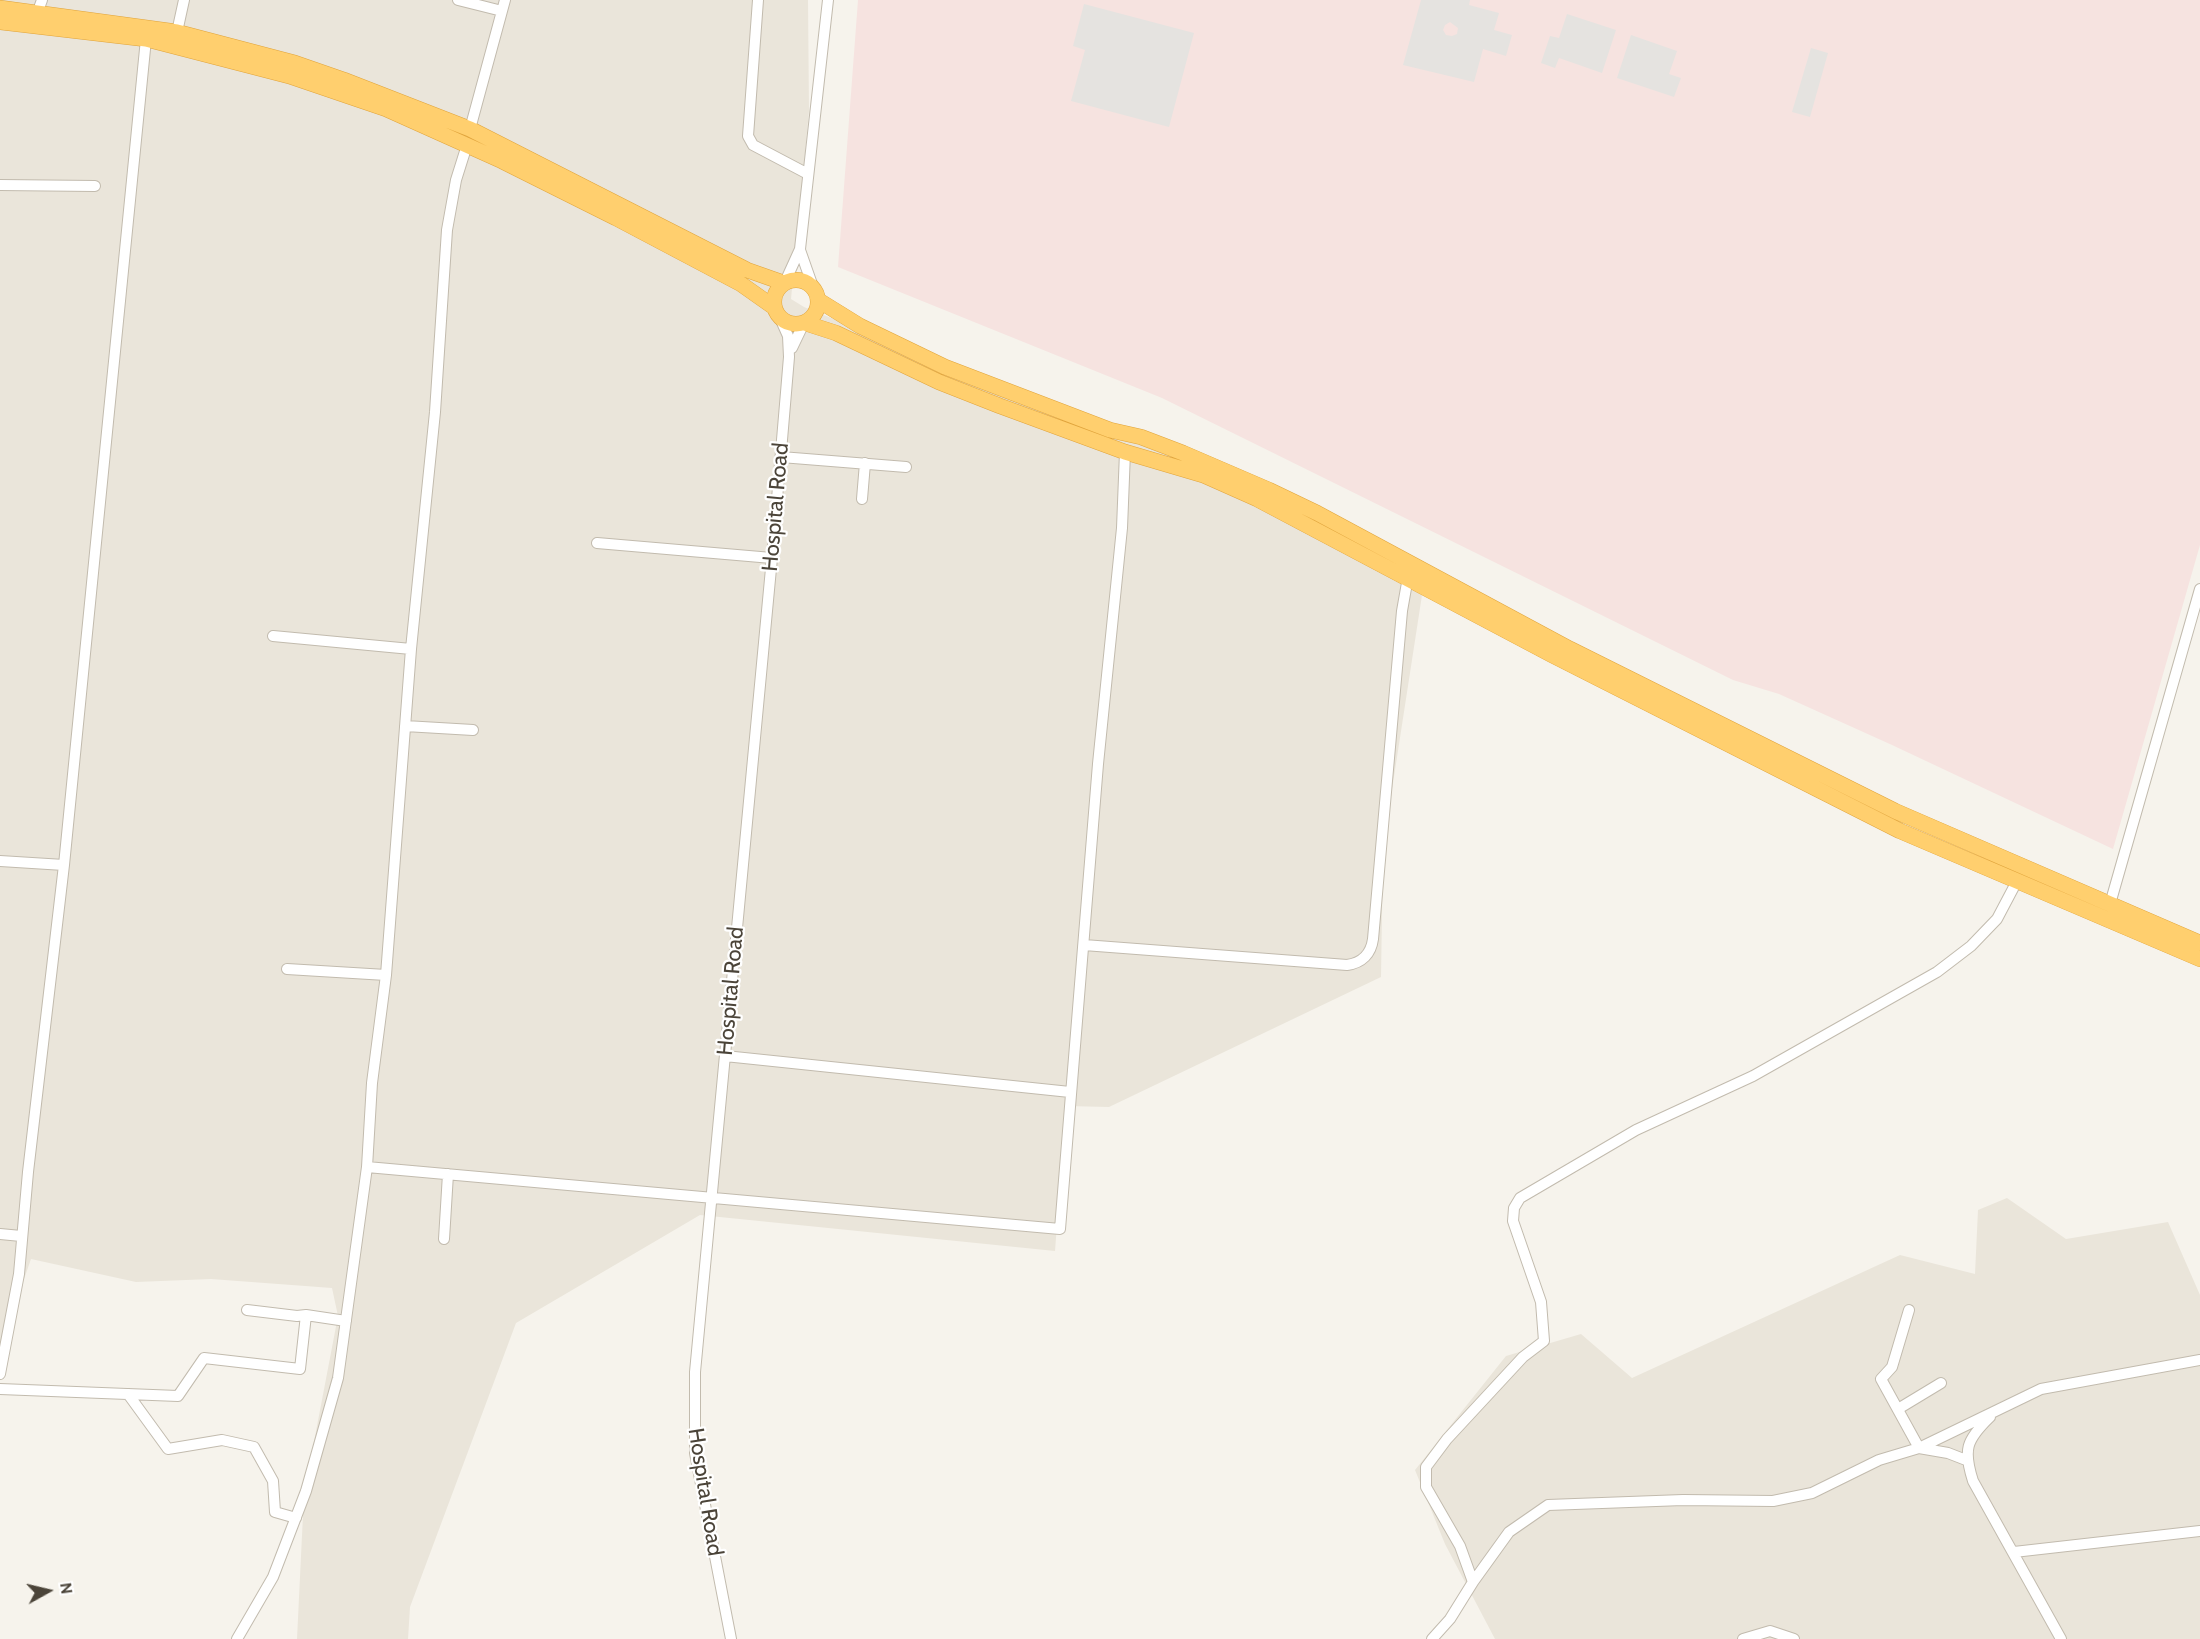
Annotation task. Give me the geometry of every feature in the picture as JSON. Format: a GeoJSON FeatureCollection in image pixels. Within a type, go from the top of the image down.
{"type":"FeatureCollection","features":[{"type":"Feature","properties":{"kind":"highway"},"geometry":{"type":"LineString","coordinates":[[0,8],[40,6],[177,32],[295,63],[470,129],[761,276],[798,279],[856,324],[945,368],[1110,430],[1141,437],[1279,494],[1570,649],[1769,750],[1938,831],[2200,943]]}},
{"type":"Feature","properties":{"kind":"highway"},"geometry":{"type":"LineString","coordinates":[[0,22],[146,39],[289,76],[386,109],[568,194],[677,250],[748,288],[789,323],[804,323],[850,339],[939,382],[1125,452],[1203,475],[1408,577],[1552,655],[1900,831],[2016,883],[2200,959]]}},
{"type":"Feature","properties":{"kind":"highway"},"geometry":{"type":"LineString","coordinates":[[777,313],[776,292],[786,279]]}},
{"type":"Feature","properties":{"kind":"highway"},"geometry":{"type":"LineString","coordinates":[[804,323],[817,312],[816,293]]}},
{"type":"Feature","properties":{"kind":"street"},"geometry":{"type":"LineString","coordinates":[[177,32],[184,0]]}},
{"type":"Feature","properties":{"kind":"street"},"geometry":{"type":"LineString","coordinates":[[458,0],[507,3],[470,129]]}},
{"type":"Feature","properties":{"kind":"street"},"geometry":{"type":"LineString","coordinates":[[758,0],[748,136],[753,145],[808,174]]}},
{"type":"Feature","properties":{"kind":"street"},"geometry":{"type":"LineString","coordinates":[[786,279],[796,264],[800,249],[828,0]]}},
{"type":"Feature","properties":{"kind":"street"},"geometry":{"type":"LineString","coordinates":[[0,1374],[14,1305],[64,866],[146,39]]}},
{"type":"Feature","properties":{"kind":"street"},"geometry":{"type":"LineString","coordinates":[[237,1639],[273,1577],[296,1518],[339,1378],[367,1167],[372,1083],[386,975],[411,649],[435,412],[447,230],[456,180],[467,146]]}},
{"type":"Feature","properties":{"kind":"street"},"geometry":{"type":"LineString","coordinates":[[0,185],[95,186]]}},
{"type":"Feature","properties":{"kind":"street"},"geometry":{"type":"LineString","coordinates":[[800,249],[816,293]]}},
{"type":"Feature","properties":{"kind":"street"},"geometry":{"type":"LineString","coordinates":[[777,313],[788,336],[789,357]]}},
{"type":"Feature","properties":{"kind":"street"},"geometry":{"type":"LineString","coordinates":[[789,357],[798,332],[804,323]]}},
{"type":"Feature","properties":{"kind":"street","name":"Hospital Road"},"geometry":{"type":"LineString","coordinates":[[729,1623],[701,1485],[693,1414],[789,357]]}},
{"type":"Feature","properties":{"kind":"street"},"geometry":{"type":"LineString","coordinates":[[367,1167],[1060,1229],[1070,1092],[1122,528],[1125,452]]}},
{"type":"Feature","properties":{"kind":"street"},"geometry":{"type":"LineString","coordinates":[[781,457],[906,467]]}},
{"type":"Feature","properties":{"kind":"street"},"geometry":{"type":"LineString","coordinates":[[862,499],[864,464]]}},
{"type":"Feature","properties":{"kind":"street"},"geometry":{"type":"LineString","coordinates":[[597,543],[772,558]]}},
{"type":"Feature","properties":{"kind":"street"},"geometry":{"type":"LineString","coordinates":[[1084,945],[1347,965],[1359,962],[1368,954],[1373,939],[1402,611],[1408,577]]}},
{"type":"Feature","properties":{"kind":"street"},"geometry":{"type":"LineString","coordinates":[[2110,904],[2200,589]]}},
{"type":"Feature","properties":{"kind":"street"},"geometry":{"type":"LineString","coordinates":[[273,636],[411,649]]}},
{"type":"Feature","properties":{"kind":"street"},"geometry":{"type":"LineString","coordinates":[[405,726],[473,730]]}},
{"type":"Feature","properties":{"kind":"street"},"geometry":{"type":"LineString","coordinates":[[0,861],[64,866]]}},
{"type":"Feature","properties":{"kind":"street"},"geometry":{"type":"LineString","coordinates":[[1473,1582],[1460,1546],[1426,1487],[1424,1474],[1426,1467],[1447,1439],[1522,1357],[1544,1341],[1541,1302],[1513,1221],[1514,1208],[1520,1198],[1636,1130],[1753,1076],[1937,972],[1971,946],[1997,920],[2016,883]]}},
{"type":"Feature","properties":{"kind":"street"},"geometry":{"type":"LineString","coordinates":[[288,969],[386,975]]}},
{"type":"Feature","properties":{"kind":"street"},"geometry":{"type":"LineString","coordinates":[[725,1056],[1070,1092]]}},
{"type":"Feature","properties":{"kind":"street"},"geometry":{"type":"LineString","coordinates":[[444,1239],[448,1174]]}},
{"type":"Feature","properties":{"kind":"street"},"geometry":{"type":"LineString","coordinates":[[0,1234],[21,1236]]}},
{"type":"Feature","properties":{"kind":"street"},"geometry":{"type":"LineString","coordinates":[[246,1310],[297,1317],[306,1315],[346,1322]]}},
{"type":"Feature","properties":{"kind":"street"},"geometry":{"type":"LineString","coordinates":[[1909,1310],[1892,1366],[1881,1378],[1919,1448]]}},
{"type":"Feature","properties":{"kind":"street"},"geometry":{"type":"LineString","coordinates":[[0,1389],[178,1396],[204,1359],[300,1369],[306,1315]]}},
{"type":"Feature","properties":{"kind":"street"},"geometry":{"type":"LineString","coordinates":[[1432,1639],[1450,1619],[1509,1532],[1548,1505],[1683,1500],[1773,1501],[1812,1493],[1879,1460],[1919,1448],[2041,1389],[2200,1360]]}},
{"type":"Feature","properties":{"kind":"street"},"geometry":{"type":"LineString","coordinates":[[1898,1409],[1941,1383]]}},
{"type":"Feature","properties":{"kind":"street"},"geometry":{"type":"LineString","coordinates":[[128,1394],[168,1449],[222,1440],[254,1447],[273,1481],[275,1512],[296,1518]]}},
{"type":"Feature","properties":{"kind":"street"},"geometry":{"type":"LineString","coordinates":[[1999,1409],[1977,1430],[1967,1445],[1966,1460],[1973,1481],[2061,1639]]}},
{"type":"Feature","properties":{"kind":"street"},"geometry":{"type":"LineString","coordinates":[[1919,1448],[1948,1453],[1966,1460]]}},
{"type":"Feature","properties":{"kind":"street"},"geometry":{"type":"LineString","coordinates":[[2014,1552],[2200,1531]]}},
{"type":"Feature","properties":{"kind":"street"},"geometry":{"type":"LineString","coordinates":[[729,1623],[730,1639]]}},
{"type":"Feature","properties":{"kind":"street"},"geometry":{"type":"LineString","coordinates":[[729,1623],[736,1639]]}},
{"type":"Feature","properties":{"kind":"street"},"geometry":{"type":"LineString","coordinates":[[1743,1639],[1771,1635],[1794,1639]]}},
{"type":"Feature","properties":{"kind":"shaded area"},"geometry":{"type":"Polygon","coordinates":[[[0,0],[808,0],[809,111],[791,299],[804,307],[1291,504],[1422,595],[1383,848],[1381,977],[1109,1107],[1066,1106],[1055,1251],[700,1215],[516,1323],[410,1607],[408,1639],[297,1639],[304,1494],[338,1316],[332,1288],[211,1279],[136,1282],[31,1259],[0,1348],[0,0]]]}},
{"type":"Feature","properties":{"kind":"shaded area"},"geometry":{"type":"Polygon","coordinates":[[[858,0],[2200,0],[2200,545],[2113,849],[1779,694],[1733,680],[1162,398],[838,267],[858,0]]]}},
{"type":"Feature","properties":{"kind":"shaded area"},"geometry":{"type":"Polygon","coordinates":[[[1421,0],[1470,0],[1469,5],[1499,13],[1494,30],[1512,35],[1506,56],[1483,49],[1474,82],[1403,65],[1421,0]],[[1450,22],[1443,30],[1446,35],[1452,36],[1457,34],[1458,28],[1450,22]]]}},
{"type":"Feature","properties":{"kind":"shaded area"},"geometry":{"type":"Polygon","coordinates":[[[1084,4],[1194,33],[1169,127],[1071,101],[1085,50],[1073,46],[1084,4]]]}},
{"type":"Feature","properties":{"kind":"shaded area"},"geometry":{"type":"Polygon","coordinates":[[[1567,14],[1616,30],[1602,73],[1559,58],[1555,68],[1541,63],[1550,36],[1559,38],[1567,14]]]}},
{"type":"Feature","properties":{"kind":"shaded area"},"geometry":{"type":"Polygon","coordinates":[[[1631,35],[1677,51],[1669,74],[1681,78],[1674,97],[1617,78],[1631,35]]]}},
{"type":"Feature","properties":{"kind":"shaded area"},"geometry":{"type":"Polygon","coordinates":[[[1811,48],[1828,53],[1810,117],[1792,112],[1811,48]]]}},
{"type":"Feature","properties":{"kind":"shaded area"},"geometry":{"type":"Polygon","coordinates":[[[2007,1198],[2066,1239],[2168,1222],[2200,1295],[2200,1639],[1495,1639],[1445,1544],[1415,1470],[1506,1356],[1581,1334],[1632,1378],[1900,1255],[1975,1274],[1978,1210],[2007,1198]]]}}]}
